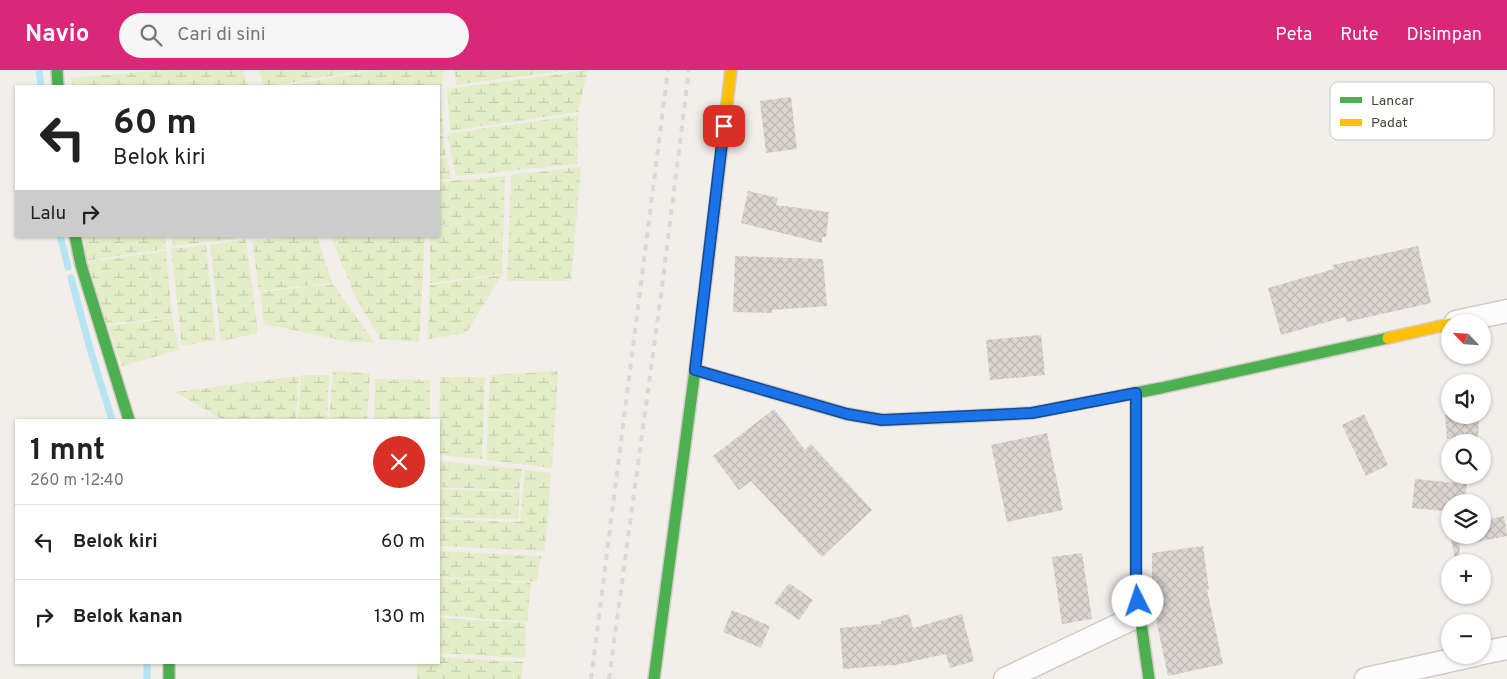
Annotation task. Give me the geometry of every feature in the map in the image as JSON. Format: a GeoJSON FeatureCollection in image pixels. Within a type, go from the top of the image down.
{"type":"FeatureCollection","features":[{"type":"Feature","properties":{"kind":"street"},"geometry":{"type":"LineString","coordinates":[[57,70],[58,85]]}},
{"type":"Feature","properties":{"kind":"street"},"geometry":{"type":"LineString","coordinates":[[654,679],[695,370],[731,70]]}},
{"type":"Feature","properties":{"kind":"street"},"geometry":{"type":"LineString","coordinates":[[75,237],[81,265],[129,419]]}},
{"type":"Feature","properties":{"kind":"street"},"geometry":{"type":"LineString","coordinates":[[1491,314],[1507,311]]}},
{"type":"Feature","properties":{"kind":"street"},"geometry":{"type":"LineString","coordinates":[[695,370],[847,414],[882,420],[1032,413],[1136,393],[1441,326]]}},
{"type":"Feature","properties":{"kind":"street"},"geometry":{"type":"LineString","coordinates":[[1136,393],[1136,587],[1149,679]]}},
{"type":"Feature","properties":{"kind":"street"},"geometry":{"type":"LineString","coordinates":[[1005,679],[1140,615]]}},
{"type":"Feature","properties":{"kind":"street"},"geometry":{"type":"LineString","coordinates":[[1491,651],[1507,648]]}},
{"type":"Feature","properties":{"kind":"street"},"geometry":{"type":"LineString","coordinates":[[1366,679],[1441,662]]}},
{"type":"Feature","properties":{"kind":"street"},"geometry":{"type":"LineString","coordinates":[[169,664],[169,679]]}},
{"type":"Feature","properties":{"kind":"green space"},"geometry":{"type":"Polygon","coordinates":[[[165,70],[243,70],[249,85],[72,85],[71,78],[165,70]]]}},
{"type":"Feature","properties":{"kind":"green space"},"geometry":{"type":"Polygon","coordinates":[[[259,70],[366,70],[278,85],[264,85],[259,70]]]}},
{"type":"Feature","properties":{"kind":"green space"},"geometry":{"type":"Polygon","coordinates":[[[374,70],[444,70],[440,88],[440,85],[290,85],[374,70]]]}},
{"type":"Feature","properties":{"kind":"green space"},"geometry":{"type":"Polygon","coordinates":[[[455,70],[571,70],[456,85],[455,70]]]}},
{"type":"Feature","properties":{"kind":"green space"},"geometry":{"type":"Polygon","coordinates":[[[588,70],[578,112],[450,131],[447,89],[588,70]]]}},
{"type":"Feature","properties":{"kind":"green space"},"geometry":{"type":"Polygon","coordinates":[[[440,99],[444,133],[440,134],[440,99]]]}},
{"type":"Feature","properties":{"kind":"green space"},"geometry":{"type":"Polygon","coordinates":[[[578,115],[577,164],[456,176],[447,134],[578,115]]]}},
{"type":"Feature","properties":{"kind":"green space"},"geometry":{"type":"Polygon","coordinates":[[[443,135],[446,155],[440,156],[440,136],[443,135]]]}},
{"type":"Feature","properties":{"kind":"green space"},"geometry":{"type":"Polygon","coordinates":[[[447,157],[451,179],[440,180],[440,158],[447,157]]]}},
{"type":"Feature","properties":{"kind":"green space"},"geometry":{"type":"Polygon","coordinates":[[[581,167],[571,281],[507,281],[511,175],[581,167]]]}},
{"type":"Feature","properties":{"kind":"green space"},"geometry":{"type":"Polygon","coordinates":[[[505,176],[502,274],[430,283],[430,237],[440,237],[440,226],[479,221],[440,225],[440,182],[505,176]]]}},
{"type":"Feature","properties":{"kind":"green space"},"geometry":{"type":"Polygon","coordinates":[[[84,237],[165,237],[166,249],[86,261],[84,237]]]}},
{"type":"Feature","properties":{"kind":"green space"},"geometry":{"type":"Polygon","coordinates":[[[172,237],[234,237],[235,239],[173,246],[172,237]]]}},
{"type":"Feature","properties":{"kind":"green space"},"geometry":{"type":"Polygon","coordinates":[[[285,237],[317,237],[332,283],[259,291],[252,241],[285,237]]]}},
{"type":"Feature","properties":{"kind":"green space"},"geometry":{"type":"Polygon","coordinates":[[[331,237],[425,237],[419,342],[380,339],[355,296],[331,237]]]}},
{"type":"Feature","properties":{"kind":"green space"},"geometry":{"type":"Polygon","coordinates":[[[246,239],[258,333],[221,341],[210,245],[246,239]]]}},
{"type":"Feature","properties":{"kind":"green space"},"geometry":{"type":"Polygon","coordinates":[[[206,245],[216,340],[182,346],[171,249],[206,245]]]}},
{"type":"Feature","properties":{"kind":"green space"},"geometry":{"type":"Polygon","coordinates":[[[166,251],[172,317],[107,324],[87,262],[166,251]]]}},
{"type":"Feature","properties":{"kind":"green space"},"geometry":{"type":"Polygon","coordinates":[[[502,275],[466,333],[428,339],[430,285],[502,275]]]}},
{"type":"Feature","properties":{"kind":"green space"},"geometry":{"type":"Polygon","coordinates":[[[333,284],[374,342],[351,342],[264,324],[260,292],[333,284]]]}},
{"type":"Feature","properties":{"kind":"green space"},"geometry":{"type":"Polygon","coordinates":[[[172,318],[179,350],[122,366],[108,326],[172,318]]]}},
{"type":"Feature","properties":{"kind":"green space"},"geometry":{"type":"Polygon","coordinates":[[[333,371],[370,373],[367,419],[329,419],[333,371]]]}},
{"type":"Feature","properties":{"kind":"green space"},"geometry":{"type":"Polygon","coordinates":[[[558,371],[552,468],[486,460],[490,375],[558,371]]]}},
{"type":"Feature","properties":{"kind":"green space"},"geometry":{"type":"Polygon","coordinates":[[[301,375],[329,375],[327,419],[298,419],[301,375]]]}},
{"type":"Feature","properties":{"kind":"green space"},"geometry":{"type":"Polygon","coordinates":[[[299,376],[296,419],[222,419],[175,392],[299,376]]]}},
{"type":"Feature","properties":{"kind":"green space"},"geometry":{"type":"Polygon","coordinates":[[[440,377],[485,377],[482,459],[440,455],[440,377]]]}},
{"type":"Feature","properties":{"kind":"green space"},"geometry":{"type":"Polygon","coordinates":[[[375,379],[430,380],[430,419],[374,419],[375,379]]]}},
{"type":"Feature","properties":{"kind":"green space"},"geometry":{"type":"Polygon","coordinates":[[[440,461],[522,469],[519,491],[440,487],[440,461]]]}},
{"type":"Feature","properties":{"kind":"green space"},"geometry":{"type":"Polygon","coordinates":[[[525,470],[551,473],[545,551],[440,546],[440,519],[520,522],[525,470]]]}},
{"type":"Feature","properties":{"kind":"green space"},"geometry":{"type":"Polygon","coordinates":[[[440,489],[520,492],[518,519],[440,517],[440,489]]]}},
{"type":"Feature","properties":{"kind":"green space"},"geometry":{"type":"Polygon","coordinates":[[[440,551],[541,556],[537,582],[440,577],[440,551]]]}},
{"type":"Feature","properties":{"kind":"green space"},"geometry":{"type":"Polygon","coordinates":[[[440,578],[531,583],[527,622],[440,615],[440,578]]]}},
{"type":"Feature","properties":{"kind":"green space"},"geometry":{"type":"Polygon","coordinates":[[[440,618],[526,623],[525,658],[440,653],[440,618]]]}},
{"type":"Feature","properties":{"kind":"green space"},"geometry":{"type":"Polygon","coordinates":[[[440,657],[523,662],[521,679],[416,679],[418,664],[440,664],[440,657]]]}},
{"type":"Feature","properties":{"kind":"building"},"geometry":{"type":"Polygon","coordinates":[[[791,97],[797,149],[766,153],[760,101],[791,97]]]}},
{"type":"Feature","properties":{"kind":"building"},"geometry":{"type":"Polygon","coordinates":[[[748,191],[778,198],[776,205],[829,212],[826,237],[822,237],[822,243],[741,223],[748,191]]]}},
{"type":"Feature","properties":{"kind":"building"},"geometry":{"type":"Polygon","coordinates":[[[1418,246],[1431,303],[1346,322],[1345,317],[1281,335],[1268,288],[1334,269],[1333,265],[1418,246]]]}},
{"type":"Feature","properties":{"kind":"building"},"geometry":{"type":"Polygon","coordinates":[[[735,256],[823,259],[827,306],[772,310],[772,313],[733,312],[735,256]]]}},
{"type":"Feature","properties":{"kind":"building"},"geometry":{"type":"Polygon","coordinates":[[[1041,335],[1045,375],[990,380],[986,340],[1041,335]]]}},
{"type":"Feature","properties":{"kind":"building"},"geometry":{"type":"Polygon","coordinates":[[[774,409],[805,450],[811,444],[872,510],[822,557],[751,481],[739,490],[713,456],[774,409]]]}},
{"type":"Feature","properties":{"kind":"building"},"geometry":{"type":"Polygon","coordinates":[[[1364,414],[1388,465],[1366,476],[1342,425],[1364,414]]]}},
{"type":"Feature","properties":{"kind":"building"},"geometry":{"type":"Polygon","coordinates":[[[1446,424],[1479,424],[1478,434],[1447,434],[1446,424]]]}},
{"type":"Feature","properties":{"kind":"building"},"geometry":{"type":"Polygon","coordinates":[[[1047,433],[1063,510],[1007,522],[991,445],[1047,433]]]}},
{"type":"Feature","properties":{"kind":"building"},"geometry":{"type":"Polygon","coordinates":[[[1415,479],[1441,482],[1441,484],[1467,484],[1466,494],[1441,494],[1441,511],[1412,508],[1415,479]]]}},
{"type":"Feature","properties":{"kind":"building"},"geometry":{"type":"Polygon","coordinates":[[[1504,516],[1507,536],[1491,539],[1491,519],[1504,516]]]}},
{"type":"Feature","properties":{"kind":"building"},"geometry":{"type":"Polygon","coordinates":[[[1452,544],[1465,544],[1460,545],[1459,554],[1454,554],[1452,544]]]}},
{"type":"Feature","properties":{"kind":"building"},"geometry":{"type":"Polygon","coordinates":[[[1203,546],[1209,589],[1207,590],[1223,664],[1168,676],[1157,624],[1152,586],[1152,553],[1203,546]]]}},
{"type":"Feature","properties":{"kind":"building"},"geometry":{"type":"Polygon","coordinates":[[[1082,553],[1092,619],[1062,624],[1052,557],[1082,553]]]}},
{"type":"Feature","properties":{"kind":"building"},"geometry":{"type":"Polygon","coordinates":[[[789,583],[813,600],[799,620],[774,603],[789,583]]]}},
{"type":"Feature","properties":{"kind":"building"},"geometry":{"type":"Polygon","coordinates":[[[732,610],[770,626],[761,648],[723,632],[732,610]]]}},
{"type":"Feature","properties":{"kind":"building"},"geometry":{"type":"Polygon","coordinates":[[[909,614],[913,628],[962,614],[974,661],[950,668],[946,654],[891,666],[843,669],[840,628],[881,624],[881,621],[909,614]]]}},
{"type":"Feature","properties":{"kind":"waterway"},"geometry":{"type":"LineString","coordinates":[[39,70],[41,85]]}},
{"type":"Feature","properties":{"kind":"waterway"},"geometry":{"type":"LineString","coordinates":[[60,237],[68,267]]}},
{"type":"Feature","properties":{"kind":"waterway"},"geometry":{"type":"LineString","coordinates":[[71,278],[112,419]]}},
{"type":"Feature","properties":{"kind":"waterway"},"geometry":{"type":"LineString","coordinates":[[147,664],[147,679]]}},
{"type":"Feature","properties":{"kind":"railway"},"geometry":{"type":"LineString","coordinates":[[591,679],[668,70]]}},
{"type":"Feature","properties":{"kind":"railway"},"geometry":{"type":"LineString","coordinates":[[609,679],[689,70]]}},
{"type":"Feature","properties":{"kind":"traffic: fast"},"geometry":{"type":"LineString","coordinates":[[57,70],[58,85]]}},
{"type":"Feature","properties":{"kind":"traffic: fast"},"geometry":{"type":"LineString","coordinates":[[654,679],[716,196]]}},
{"type":"Feature","properties":{"kind":"traffic: fast"},"geometry":{"type":"LineString","coordinates":[[75,237],[81,265],[129,419]]}},
{"type":"Feature","properties":{"kind":"traffic: fast"},"geometry":{"type":"LineString","coordinates":[[954,417],[1032,413],[1161,388],[1388,338]]}},
{"type":"Feature","properties":{"kind":"traffic: fast"},"geometry":{"type":"LineString","coordinates":[[1136,393],[1136,587],[1149,679]]}},
{"type":"Feature","properties":{"kind":"traffic: fast"},"geometry":{"type":"LineString","coordinates":[[169,664],[169,679]]}},
{"type":"Feature","properties":{"kind":"traffic: slow"},"geometry":{"type":"LineString","coordinates":[[716,196],[731,70]]}},
{"type":"Feature","properties":{"kind":"traffic: slow"},"geometry":{"type":"LineString","coordinates":[[1388,338],[1441,326]]}},
{"type":"Feature","properties":{"kind":"traffic: slow"},"geometry":{"type":"LineString","coordinates":[[695,370],[847,414],[882,420],[954,417]]}},
{"type":"Feature","properties":{"kind":"route"},"geometry":{"type":"LineString","coordinates":[[724,126],[695,370],[847,414],[882,420],[1032,413],[1136,393],[1136,587],[1138,601]]}}]}
